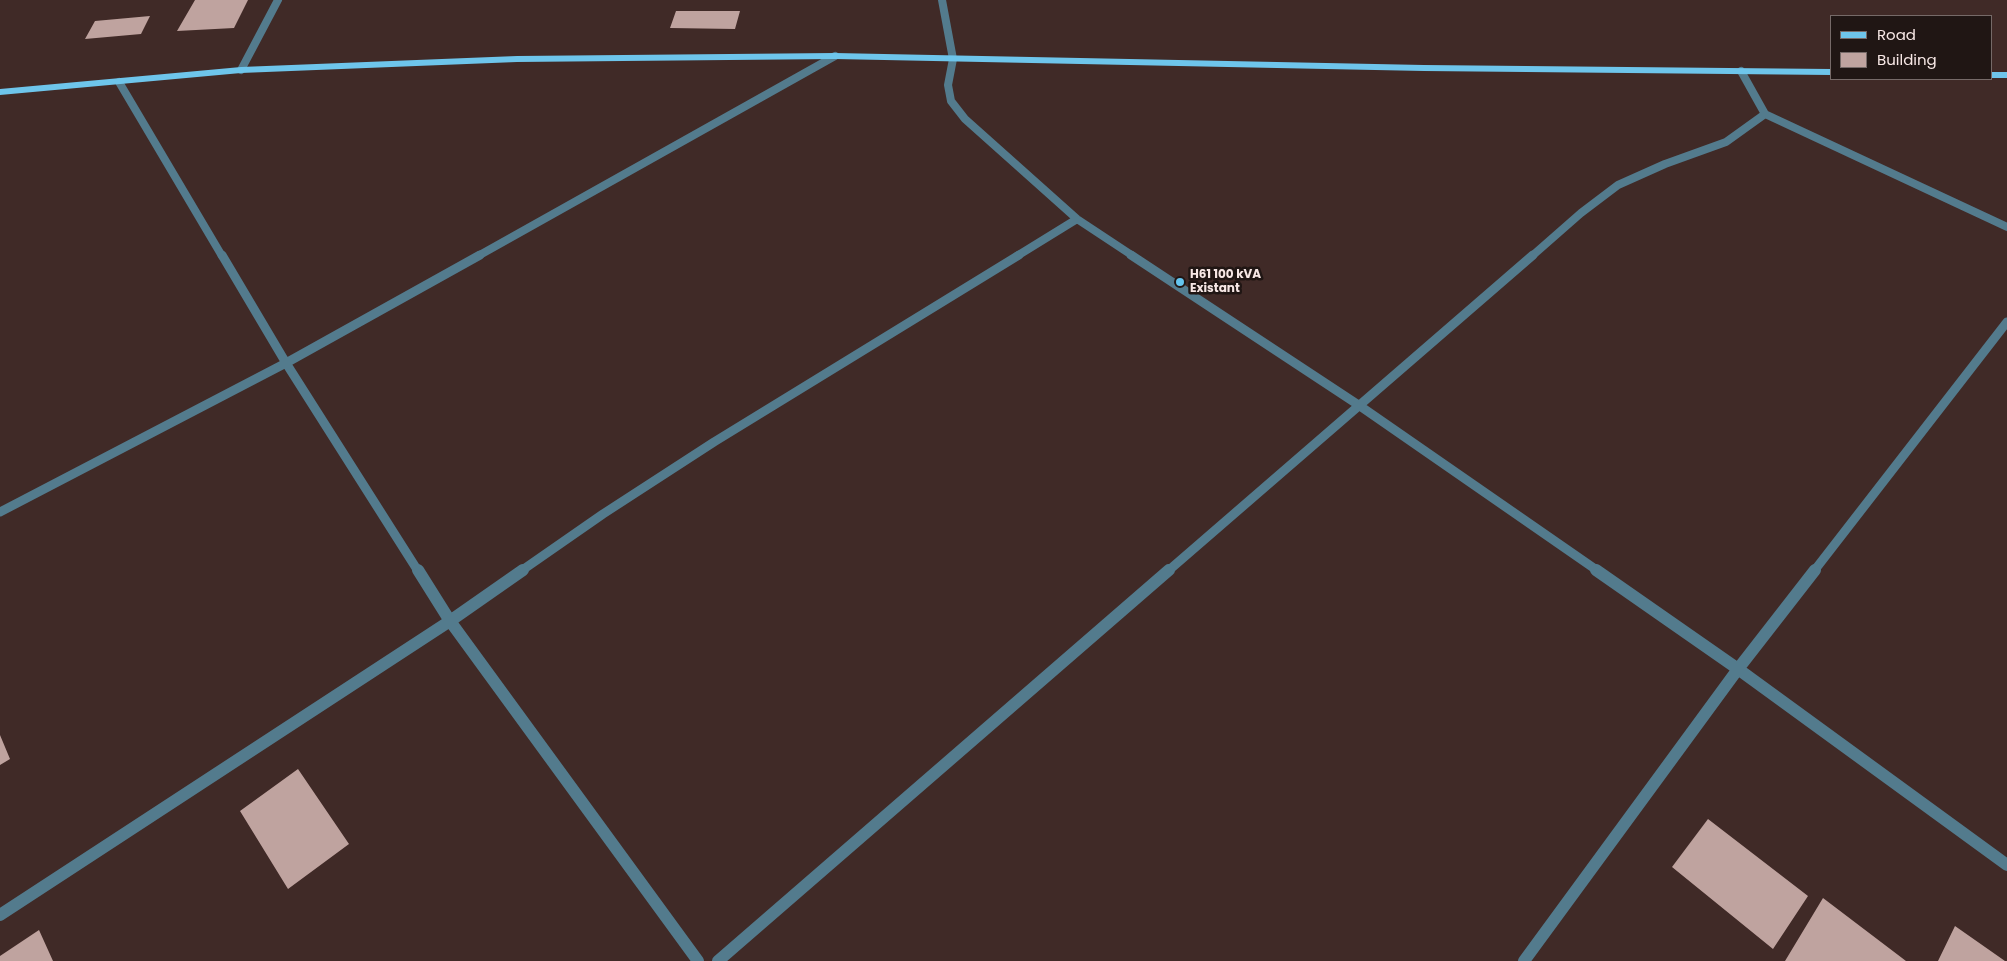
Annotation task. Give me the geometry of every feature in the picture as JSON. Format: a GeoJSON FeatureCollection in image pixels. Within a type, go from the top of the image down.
{"type":"FeatureCollection","features":[{"type":"Feature","properties":{"kind":"main road"},"geometry":{"type":"LineString","coordinates":[[0,92],[241,70],[517,59],[835,56],[1414,68],[1830,72]]}},
{"type":"Feature","properties":{"kind":"main road"},"geometry":{"type":"LineString","coordinates":[[1992,75],[2007,76]]}},
{"type":"Feature","properties":{"kind":"street"},"geometry":{"type":"LineString","coordinates":[[241,70],[278,0]]}},
{"type":"Feature","properties":{"kind":"street"},"geometry":{"type":"LineString","coordinates":[[942,0],[953,59],[948,85],[951,102],[964,119],[1077,219],[1360,406],[1738,669],[2007,866]]}},
{"type":"Feature","properties":{"kind":"street"},"geometry":{"type":"LineString","coordinates":[[0,512],[286,363],[835,56]]}},
{"type":"Feature","properties":{"kind":"street"},"geometry":{"type":"LineString","coordinates":[[1741,71],[1765,114],[2007,227]]}},
{"type":"Feature","properties":{"kind":"street"},"geometry":{"type":"LineString","coordinates":[[119,82],[286,363],[450,621],[698,961]]}},
{"type":"Feature","properties":{"kind":"street"},"geometry":{"type":"LineString","coordinates":[[718,961],[1581,213],[1618,185],[1665,164],[1726,142],[1765,114]]}},
{"type":"Feature","properties":{"kind":"street"},"geometry":{"type":"LineString","coordinates":[[0,915],[450,621],[603,514],[706,448],[1077,219]]}},
{"type":"Feature","properties":{"kind":"street"},"geometry":{"type":"LineString","coordinates":[[1524,961],[1738,669],[2007,322]]}},
{"type":"Feature","properties":{"kind":"building"},"geometry":{"type":"Polygon","coordinates":[[[195,0],[248,0],[234,28],[177,31],[195,0]]]}},
{"type":"Feature","properties":{"kind":"building"},"geometry":{"type":"Polygon","coordinates":[[[676,11],[740,11],[735,29],[670,28],[676,11]]]}},
{"type":"Feature","properties":{"kind":"building"},"geometry":{"type":"Polygon","coordinates":[[[150,16],[141,34],[85,39],[95,21],[150,16]]]}},
{"type":"Feature","properties":{"kind":"building"},"geometry":{"type":"Polygon","coordinates":[[[0,735],[10,759],[0,765],[0,735]]]}},
{"type":"Feature","properties":{"kind":"building"},"geometry":{"type":"Polygon","coordinates":[[[298,769],[349,844],[288,889],[240,811],[298,769]]]}},
{"type":"Feature","properties":{"kind":"building"},"geometry":{"type":"Polygon","coordinates":[[[1708,819],[1808,896],[1773,949],[1672,867],[1708,819]]]}},
{"type":"Feature","properties":{"kind":"building"},"geometry":{"type":"Polygon","coordinates":[[[1823,898],[1906,961],[1785,961],[1823,898]]]}},
{"type":"Feature","properties":{"kind":"building"},"geometry":{"type":"Polygon","coordinates":[[[1955,926],[2005,961],[1938,961],[1955,926]]]}},
{"type":"Feature","properties":{"kind":"building"},"geometry":{"type":"Polygon","coordinates":[[[39,930],[53,961],[0,961],[0,956],[39,930]]]}},
{"type":"Feature","properties":{"kind":"place","name":"H61 100 kVA Existant"},"geometry":{"type":"Point","coordinates":[1180,282]}}]}
